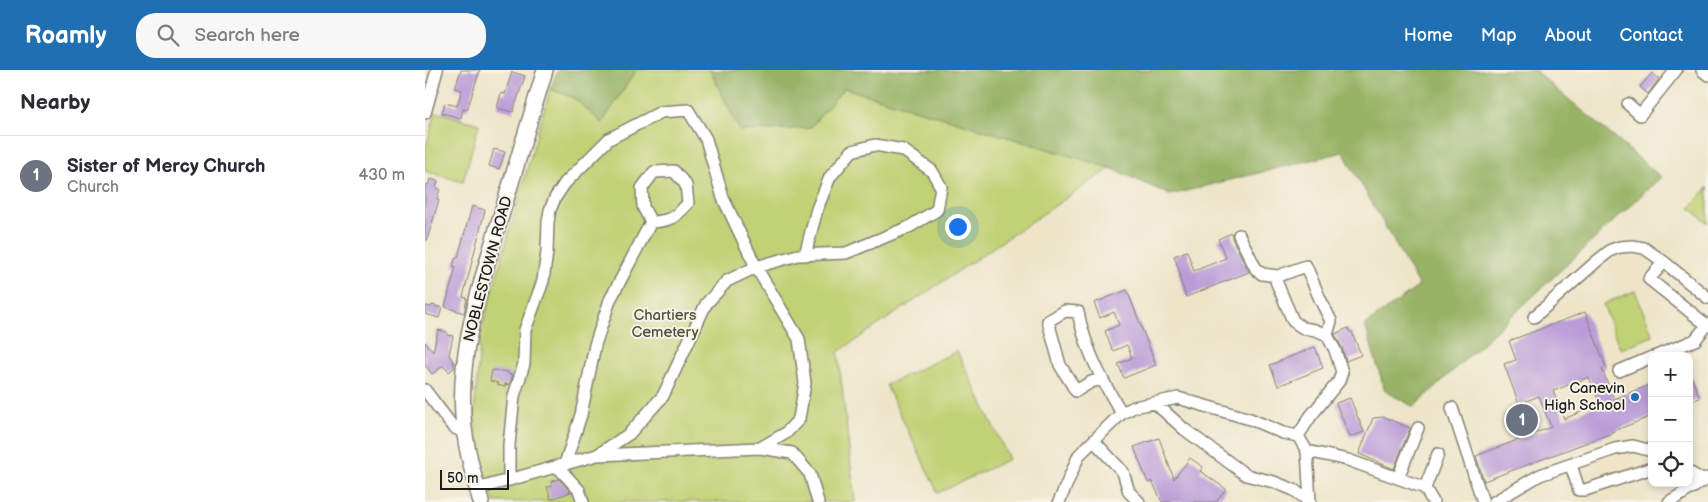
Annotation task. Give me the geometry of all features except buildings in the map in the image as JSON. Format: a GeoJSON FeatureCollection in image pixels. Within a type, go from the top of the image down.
{"type":"FeatureCollection","features":[{"type":"Feature","properties":{"kind":"main road","name":"NOBLESTOWN ROAD"},"geometry":{"type":"LineString","coordinates":[[479,496],[465,433],[464,375],[470,329],[493,243],[545,70]]}},
{"type":"Feature","properties":{"kind":"street"},"geometry":{"type":"LineString","coordinates":[[425,113],[437,70]]}},
{"type":"Feature","properties":{"kind":"street"},"geometry":{"type":"LineString","coordinates":[[1628,104],[1640,115],[1676,70]]}},
{"type":"Feature","properties":{"kind":"street"},"geometry":{"type":"LineString","coordinates":[[509,480],[509,445],[514,396],[524,364],[525,330],[543,281],[550,210],[565,183],[609,139],[661,112],[688,110],[706,139],[723,198],[756,267],[799,339],[805,383],[799,419],[786,433],[760,448]]}},
{"type":"Feature","properties":{"kind":"street"},"geometry":{"type":"LineString","coordinates":[[597,455],[629,434],[663,396],[706,304],[727,281],[756,267],[798,255],[805,255],[846,254],[909,227],[937,210],[941,187],[932,171],[903,150],[875,145],[852,151],[830,177],[817,209],[805,255]]}},
{"type":"Feature","properties":{"kind":"street"},"geometry":{"type":"LineString","coordinates":[[674,171],[686,185],[688,203],[675,218],[663,222],[651,222],[643,207],[642,188],[654,172],[674,171]]}},
{"type":"Feature","properties":{"kind":"street"},"geometry":{"type":"LineString","coordinates":[[561,465],[581,415],[595,346],[610,300],[651,222]]}},
{"type":"Feature","properties":{"kind":"street"},"geometry":{"type":"LineString","coordinates":[[1239,235],[1256,269],[1262,274],[1278,276],[1306,266],[1331,321],[1327,335]]}},
{"type":"Feature","properties":{"kind":"street"},"geometry":{"type":"LineString","coordinates":[[1534,317],[1611,250],[1621,247],[1638,246],[1644,248],[1708,298]]}},
{"type":"Feature","properties":{"kind":"street"},"geometry":{"type":"LineString","coordinates":[[1664,262],[1649,280],[1708,325],[1695,340],[1666,352]]}},
{"type":"Feature","properties":{"kind":"street"},"geometry":{"type":"LineString","coordinates":[[1278,276],[1276,281],[1293,322],[1303,328],[1327,335],[1335,350],[1342,372],[1339,382],[1310,416],[1298,436]]}},
{"type":"Feature","properties":{"kind":"street"},"geometry":{"type":"LineString","coordinates":[[1102,378],[1076,391],[1060,365],[1048,321],[1065,311],[1078,312],[1082,330],[1102,378],[1122,413]]}},
{"type":"Feature","properties":{"kind":"street"},"geometry":{"type":"LineString","coordinates":[[1619,371],[1648,359]]}},
{"type":"Feature","properties":{"kind":"street"},"geometry":{"type":"LineString","coordinates":[[425,390],[453,427],[465,433]]}},
{"type":"Feature","properties":{"kind":"street"},"geometry":{"type":"LineString","coordinates":[[1059,502],[1079,455],[1122,413],[1135,407],[1178,398],[1249,419],[1283,433],[1298,436],[1307,451],[1310,502]]}},
{"type":"Feature","properties":{"kind":"street"},"geometry":{"type":"LineString","coordinates":[[1155,403],[1184,429],[1246,475],[1274,482],[1294,490],[1310,502]]}},
{"type":"Feature","properties":{"kind":"street"},"geometry":{"type":"LineString","coordinates":[[1452,408],[1483,502]]}},
{"type":"Feature","properties":{"kind":"street"},"geometry":{"type":"LineString","coordinates":[[1398,478],[1418,428]]}},
{"type":"Feature","properties":{"kind":"street"},"geometry":{"type":"LineString","coordinates":[[786,433],[792,453],[810,474],[817,502]]}},
{"type":"Feature","properties":{"kind":"street"},"geometry":{"type":"LineString","coordinates":[[1093,441],[1123,472],[1129,492],[1139,502]]}},
{"type":"Feature","properties":{"kind":"street"},"geometry":{"type":"LineString","coordinates":[[1494,502],[1540,475],[1615,449],[1633,446],[1648,450]]}},
{"type":"Feature","properties":{"kind":"street"},"geometry":{"type":"LineString","coordinates":[[479,496],[509,480],[597,455],[760,448],[792,453]]}},
{"type":"Feature","properties":{"kind":"street"},"geometry":{"type":"LineString","coordinates":[[1307,451],[1348,460],[1425,488],[1433,502]]}},
{"type":"Feature","properties":{"kind":"street"},"geometry":{"type":"LineString","coordinates":[[1425,488],[1438,454]]}},
{"type":"Feature","properties":{"kind":"street"},"geometry":{"type":"LineString","coordinates":[[561,465],[579,490],[583,502]]}},
{"type":"Feature","properties":{"kind":"street"},"geometry":{"type":"LineString","coordinates":[[1571,465],[1579,490],[1585,490],[1648,469]]}},
{"type":"Feature","properties":{"kind":"street"},"geometry":{"type":"LineString","coordinates":[[1693,474],[1706,480]]}},
{"type":"Feature","properties":{"kind":"street"},"geometry":{"type":"LineString","coordinates":[[1669,502],[1706,480]]}},
{"type":"Feature","properties":{"kind":"green space"},"geometry":{"type":"Polygon","coordinates":[[[558,70],[636,70],[602,123],[574,98],[550,89],[558,70]]]}},
{"type":"Feature","properties":{"kind":"green space","name":"Chartiers Cemetery"},"geometry":{"type":"Polygon","coordinates":[[[636,70],[710,70],[740,131],[810,128],[844,88],[1111,168],[838,352],[855,502],[494,502],[482,470],[474,417],[481,331],[550,89],[574,98],[602,123],[636,70]]]}},
{"type":"Feature","properties":{"kind":"green space"},"geometry":{"type":"Polygon","coordinates":[[[710,70],[1534,70],[1661,177],[1414,407],[1385,391],[1365,325],[1419,286],[1343,152],[1170,195],[1111,168],[844,88],[810,128],[740,131],[710,70]]]}},
{"type":"Feature","properties":{"kind":"green space"},"geometry":{"type":"Polygon","coordinates":[[[436,112],[479,124],[463,182],[425,171],[425,150],[436,112]]]}},
{"type":"Feature","properties":{"kind":"green space"},"geometry":{"type":"Polygon","coordinates":[[[1708,187],[1708,223],[1690,208],[1708,187]]]}},
{"type":"Feature","properties":{"kind":"green space"},"geometry":{"type":"Polygon","coordinates":[[[1635,291],[1653,336],[1620,349],[1603,304],[1635,291]]]}},
{"type":"Feature","properties":{"kind":"green space"},"geometry":{"type":"Polygon","coordinates":[[[957,351],[1009,459],[938,493],[886,385],[957,351]]]}},
{"type":"Feature","properties":{"kind":"place","name":"Canevin High School"},"geometry":{"type":"Point","coordinates":[1635,397]}},
{"type":"Feature","properties":{"kind":"place","name":"Sister of Mercy Church"},"geometry":{"type":"Point","coordinates":[1522,420]}}]}
